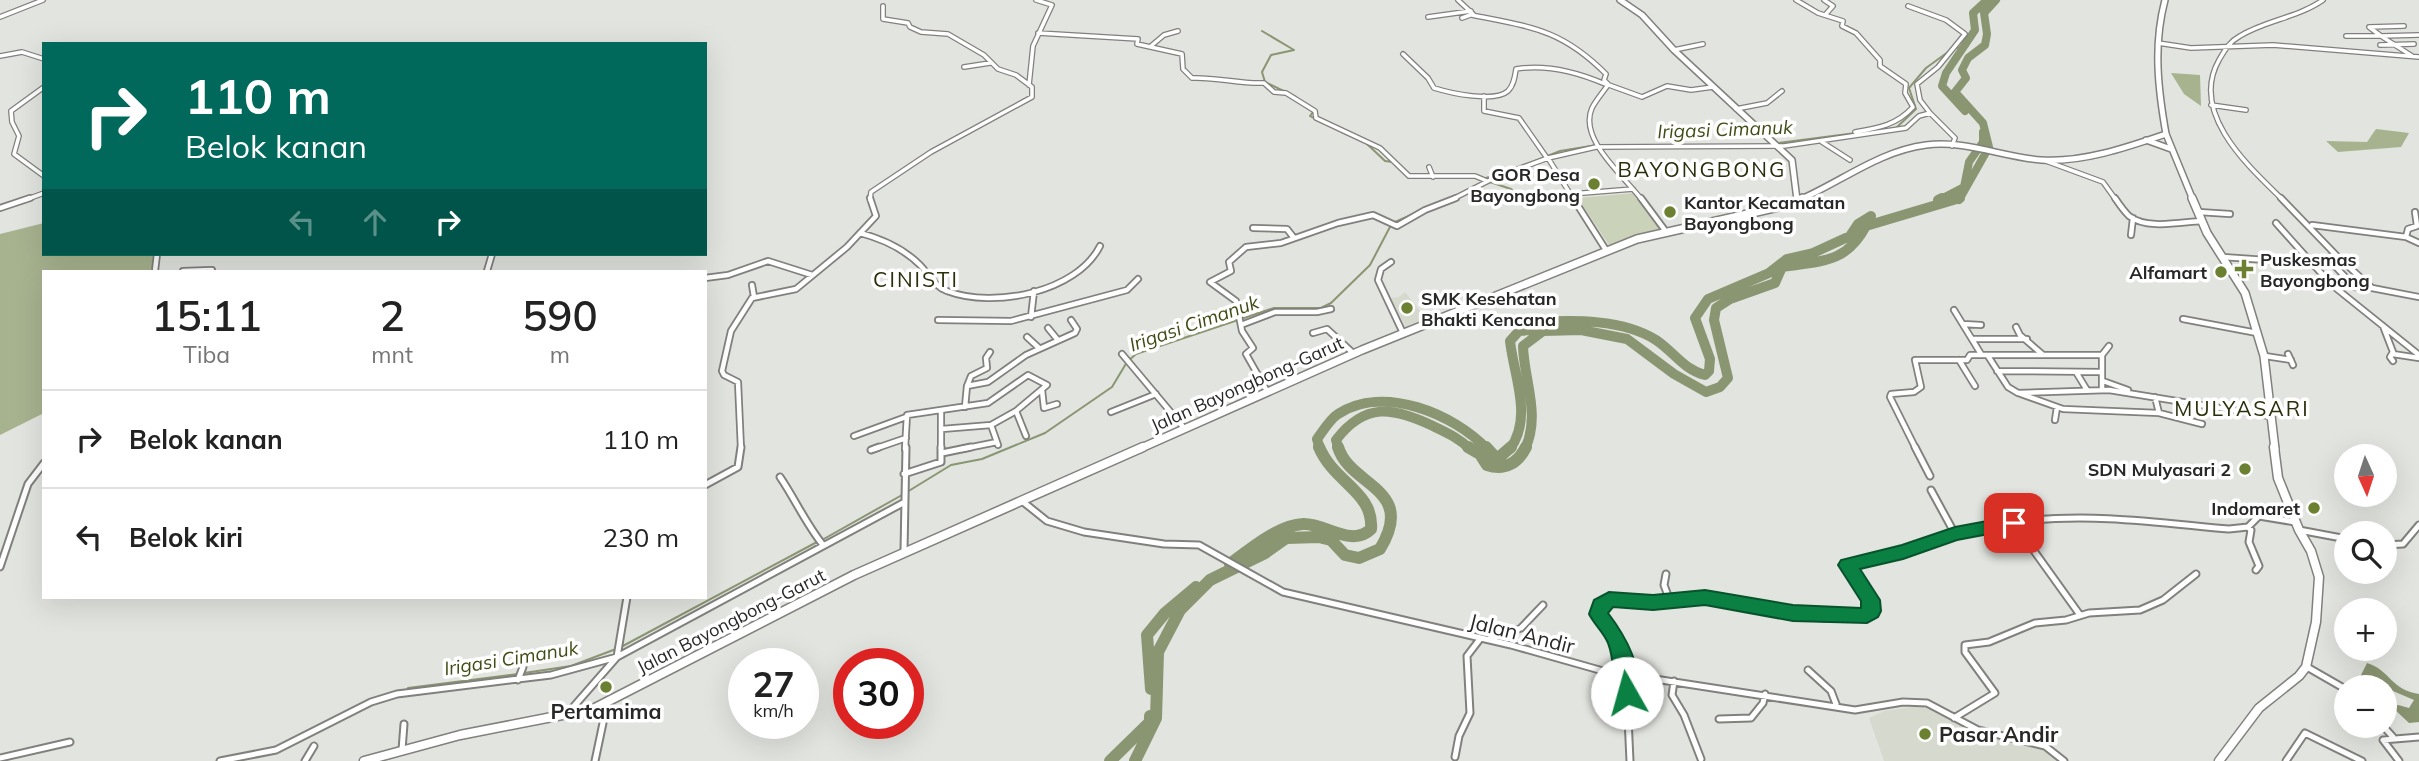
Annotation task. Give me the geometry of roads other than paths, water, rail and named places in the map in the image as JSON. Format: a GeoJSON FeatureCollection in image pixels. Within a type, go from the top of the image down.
{"type":"FeatureCollection","features":[{"type":"Feature","properties":{"kind":"main road"},"geometry":{"type":"LineString","coordinates":[[1620,0],[1642,15],[1674,50],[1793,162],[1797,200]]}},
{"type":"Feature","properties":{"kind":"main road"},"geometry":{"type":"LineString","coordinates":[[2165,0],[2157,42],[2158,82],[2166,134],[2202,221],[2245,293],[2264,356],[2278,478],[2297,526],[2311,551],[2320,585],[2306,667],[2299,676],[2259,708],[2218,761]]}},
{"type":"Feature","properties":{"kind":"main road","name":"Jalan Bayongbong-Garut"},"geometry":{"type":"LineString","coordinates":[[364,761],[601,705],[904,552],[1354,354],[1606,250],[1664,229],[1797,200],[1859,168],[1918,146],[1961,147],[2044,160],[2166,134]]}},
{"type":"Feature","properties":{"kind":"main road"},"geometry":{"type":"LineString","coordinates":[[2146,140],[2171,149]]}},
{"type":"Feature","properties":{"kind":"street"},"geometry":{"type":"LineString","coordinates":[[0,17],[43,0]]}},
{"type":"Feature","properties":{"kind":"street"},"geometry":{"type":"LineString","coordinates":[[1039,0],[1052,5]]}},
{"type":"Feature","properties":{"kind":"street"},"geometry":{"type":"LineString","coordinates":[[1029,85],[1031,52],[1055,0]]}},
{"type":"Feature","properties":{"kind":"street"},"geometry":{"type":"LineString","coordinates":[[1458,0],[1471,13]]}},
{"type":"Feature","properties":{"kind":"street"},"geometry":{"type":"LineString","coordinates":[[1796,0],[1844,22],[1842,26],[1856,33],[1880,60],[1880,66],[1915,87],[1920,100],[1930,113],[1955,138],[1952,146]]}},
{"type":"Feature","properties":{"kind":"street"},"geometry":{"type":"LineString","coordinates":[[1824,0],[1833,6],[1825,15]]}},
{"type":"Feature","properties":{"kind":"street"},"geometry":{"type":"LineString","coordinates":[[2323,0],[2308,10],[2250,32],[2228,45],[2210,73],[2211,105],[2225,134],[2256,173],[2311,225],[2367,286],[2419,297]]}},
{"type":"Feature","properties":{"kind":"street"},"geometry":{"type":"LineString","coordinates":[[754,297],[793,291],[847,247],[876,216],[877,212],[870,199],[872,192],[931,152],[992,117],[1031,99],[1032,89],[1029,85],[990,64],[984,55],[948,34],[921,32],[910,27],[908,23],[883,19],[883,6]]}},
{"type":"Feature","properties":{"kind":"street"},"geometry":{"type":"LineString","coordinates":[[1908,6],[1946,20],[1965,34],[1938,67],[1915,87]]}},
{"type":"Feature","properties":{"kind":"street"},"geometry":{"type":"LineString","coordinates":[[1462,18],[1471,13]]}},
{"type":"Feature","properties":{"kind":"street"},"geometry":{"type":"LineString","coordinates":[[1428,17],[1471,13],[1542,29],[1586,54],[1606,74],[1604,80],[1607,85]]}},
{"type":"Feature","properties":{"kind":"street"},"geometry":{"type":"LineString","coordinates":[[2403,26],[2369,27],[2412,57]]}},
{"type":"Feature","properties":{"kind":"street"},"geometry":{"type":"LineString","coordinates":[[1151,46],[1163,36],[1178,31]]}},
{"type":"Feature","properties":{"kind":"street"},"geometry":{"type":"LineString","coordinates":[[1038,33],[1113,36],[1138,40],[1137,44],[1183,55],[1183,69],[1192,78],[1217,77],[1240,84],[1264,83],[1273,92],[1286,93],[1315,111],[1318,119],[1380,148],[1409,176],[1475,176],[1487,181]]}},
{"type":"Feature","properties":{"kind":"street"},"geometry":{"type":"LineString","coordinates":[[2346,36],[2419,35]]}},
{"type":"Feature","properties":{"kind":"street"},"geometry":{"type":"LineString","coordinates":[[2206,40],[2214,46]]}},
{"type":"Feature","properties":{"kind":"street"},"geometry":{"type":"LineString","coordinates":[[2157,42],[2191,48],[2273,45],[2419,57]]}},
{"type":"Feature","properties":{"kind":"street"},"geometry":{"type":"LineString","coordinates":[[1674,50],[1703,44]]}},
{"type":"Feature","properties":{"kind":"street"},"geometry":{"type":"LineString","coordinates":[[2380,45],[2414,44]]}},
{"type":"Feature","properties":{"kind":"street"},"geometry":{"type":"LineString","coordinates":[[0,56],[22,52],[42,59]]}},
{"type":"Feature","properties":{"kind":"street"},"geometry":{"type":"LineString","coordinates":[[1403,54],[1428,78],[1434,89],[1484,96],[1507,92],[1519,68],[1537,66],[1584,74],[1642,97],[1667,86],[1691,90],[1713,87]]}},
{"type":"Feature","properties":{"kind":"street"},"geometry":{"type":"LineString","coordinates":[[964,66],[990,64]]}},
{"type":"Feature","properties":{"kind":"street"},"geometry":{"type":"LineString","coordinates":[[1857,135],[1891,126],[1906,115],[1913,107],[1905,93],[1906,83]]}},
{"type":"Feature","properties":{"kind":"street"},"geometry":{"type":"LineString","coordinates":[[1607,85],[1590,116],[1589,132],[1595,145],[1634,189],[1664,229]]}},
{"type":"Feature","properties":{"kind":"street"},"geometry":{"type":"LineString","coordinates":[[42,88],[10,111],[19,136],[14,155],[42,175]]}},
{"type":"Feature","properties":{"kind":"street"},"geometry":{"type":"LineString","coordinates":[[1736,109],[1773,101],[1782,91]]}},
{"type":"Feature","properties":{"kind":"street"},"geometry":{"type":"LineString","coordinates":[[1484,96],[1483,111],[1519,118],[1606,250]]}},
{"type":"Feature","properties":{"kind":"street"},"geometry":{"type":"LineString","coordinates":[[2211,105],[2246,110]]}},
{"type":"Feature","properties":{"kind":"street"},"geometry":{"type":"LineString","coordinates":[[1267,391],[1246,354],[1253,348],[1242,331],[1234,298],[1210,281],[1231,271],[1229,262],[1246,247],[1270,246],[1338,223],[1373,215],[1395,226],[1487,181],[1547,157],[1595,145],[1774,144],[1821,141],[1898,131],[1919,116],[1930,113]]}},
{"type":"Feature","properties":{"kind":"street"},"geometry":{"type":"LineString","coordinates":[[1821,141],[1850,160]]}},
{"type":"Feature","properties":{"kind":"street"},"geometry":{"type":"LineString","coordinates":[[2044,160],[2106,185],[2133,218],[2155,223],[2202,221]]}},
{"type":"Feature","properties":{"kind":"street"},"geometry":{"type":"LineString","coordinates":[[1429,167],[1433,177]]}},
{"type":"Feature","properties":{"kind":"street"},"geometry":{"type":"LineString","coordinates":[[1571,194],[1634,189]]}},
{"type":"Feature","properties":{"kind":"street"},"geometry":{"type":"LineString","coordinates":[[0,208],[42,194]]}},
{"type":"Feature","properties":{"kind":"street"},"geometry":{"type":"LineString","coordinates":[[2198,212],[2230,214]]}},
{"type":"Feature","properties":{"kind":"street"},"geometry":{"type":"LineString","coordinates":[[2406,237],[2408,229],[2417,226],[2414,212]]}},
{"type":"Feature","properties":{"kind":"street"},"geometry":{"type":"LineString","coordinates":[[2131,235],[2133,218]]}},
{"type":"Feature","properties":{"kind":"street"},"geometry":{"type":"LineString","coordinates":[[2276,223],[2332,285],[2419,356]]}},
{"type":"Feature","properties":{"kind":"street"},"geometry":{"type":"LineString","coordinates":[[2311,225],[2406,237],[2419,243]]}},
{"type":"Feature","properties":{"kind":"street"},"geometry":{"type":"LineString","coordinates":[[1253,228],[1287,229],[1294,239]]}},
{"type":"Feature","properties":{"kind":"street"},"geometry":{"type":"LineString","coordinates":[[860,233],[896,244],[919,263],[941,288],[954,294],[984,299],[1046,289],[1082,272],[1098,256],[1100,246]]}},
{"type":"Feature","properties":{"kind":"street"},"geometry":{"type":"LineString","coordinates":[[2222,257],[2311,262],[2337,256]]}},
{"type":"Feature","properties":{"kind":"street"},"geometry":{"type":"LineString","coordinates":[[2328,259],[2355,287]]}},
{"type":"Feature","properties":{"kind":"street"},"geometry":{"type":"LineString","coordinates":[[707,278],[728,275],[768,261],[812,275]]}},
{"type":"Feature","properties":{"kind":"street"},"geometry":{"type":"LineString","coordinates":[[1391,262],[1381,269],[1378,280],[1404,333]]}},
{"type":"Feature","properties":{"kind":"street"},"geometry":{"type":"LineString","coordinates":[[938,320],[1006,322],[1031,317],[1126,289],[1138,279]]}},
{"type":"Feature","properties":{"kind":"street"},"geometry":{"type":"LineString","coordinates":[[707,484],[738,467],[741,461],[739,449],[743,438],[738,421],[738,382],[724,375],[722,371],[731,331],[754,297],[752,285]]}},
{"type":"Feature","properties":{"kind":"street"},"geometry":{"type":"LineString","coordinates":[[1031,317],[1029,313],[1034,291]]}},
{"type":"Feature","properties":{"kind":"street"},"geometry":{"type":"LineString","coordinates":[[1241,324],[1275,312],[1317,312],[1331,309]]}},
{"type":"Feature","properties":{"kind":"street"},"geometry":{"type":"LineString","coordinates":[[1954,310],[1981,355]]}},
{"type":"Feature","properties":{"kind":"street"},"geometry":{"type":"LineString","coordinates":[[2182,319],[2258,333]]}},
{"type":"Feature","properties":{"kind":"street"},"geometry":{"type":"LineString","coordinates":[[967,386],[988,382],[1039,348],[1077,331],[1071,320]]}},
{"type":"Feature","properties":{"kind":"street"},"geometry":{"type":"LineString","coordinates":[[1962,324],[1981,325]]}},
{"type":"Feature","properties":{"kind":"street"},"geometry":{"type":"LineString","coordinates":[[2383,326],[2393,361]]}},
{"type":"Feature","properties":{"kind":"street"},"geometry":{"type":"LineString","coordinates":[[2016,327],[2020,335],[2043,354]]}},
{"type":"Feature","properties":{"kind":"street"},"geometry":{"type":"LineString","coordinates":[[1048,328],[1057,339]]}},
{"type":"Feature","properties":{"kind":"street"},"geometry":{"type":"LineString","coordinates":[[1312,333],[1327,329],[1354,354]]}},
{"type":"Feature","properties":{"kind":"street"},"geometry":{"type":"LineString","coordinates":[[1027,337],[1039,348]]}},
{"type":"Feature","properties":{"kind":"street"},"geometry":{"type":"LineString","coordinates":[[1972,339],[2027,339]]}},
{"type":"Feature","properties":{"kind":"street"},"geometry":{"type":"LineString","coordinates":[[2102,390],[2102,355],[2109,346]]}},
{"type":"Feature","properties":{"kind":"street"},"geometry":{"type":"LineString","coordinates":[[965,407],[971,376],[987,368],[986,358],[990,352]]}},
{"type":"Feature","properties":{"kind":"street"},"geometry":{"type":"LineString","coordinates":[[1122,354],[1185,429]]}},
{"type":"Feature","properties":{"kind":"street"},"geometry":{"type":"LineString","coordinates":[[2264,356],[2292,362],[2288,354]]}},
{"type":"Feature","properties":{"kind":"street"},"geometry":{"type":"LineString","coordinates":[[2393,354],[2419,356]]}},
{"type":"Feature","properties":{"kind":"street"},"geometry":{"type":"LineString","coordinates":[[1930,476],[1890,395],[1913,392],[1921,387],[1915,360],[1967,360],[1970,355],[2102,355]]}},
{"type":"Feature","properties":{"kind":"street"},"geometry":{"type":"LineString","coordinates":[[1987,355],[2008,387],[2057,407],[2159,413],[2202,425]]}},
{"type":"Feature","properties":{"kind":"street"},"geometry":{"type":"LineString","coordinates":[[1958,360],[1975,386]]}},
{"type":"Feature","properties":{"kind":"street"},"geometry":{"type":"LineString","coordinates":[[1997,371],[2102,372]]}},
{"type":"Feature","properties":{"kind":"street"},"geometry":{"type":"LineString","coordinates":[[2076,372],[2087,390]]}},
{"type":"Feature","properties":{"kind":"street"},"geometry":{"type":"LineString","coordinates":[[854,436],[907,417],[909,413],[990,402],[1028,374],[1046,384],[1016,411],[991,425],[942,429]]}},
{"type":"Feature","properties":{"kind":"street"},"geometry":{"type":"LineString","coordinates":[[2103,381],[2136,393]]}},
{"type":"Feature","properties":{"kind":"street"},"geometry":{"type":"LineString","coordinates":[[1042,390],[1044,408],[1057,404]]}},
{"type":"Feature","properties":{"kind":"street"},"geometry":{"type":"LineString","coordinates":[[2018,393],[2087,390],[2136,393],[2269,416]]}},
{"type":"Feature","properties":{"kind":"street"},"geometry":{"type":"LineString","coordinates":[[1111,412],[1156,394]]}},
{"type":"Feature","properties":{"kind":"street"},"geometry":{"type":"LineString","coordinates":[[2155,397],[2159,413]]}},
{"type":"Feature","properties":{"kind":"street"},"geometry":{"type":"LineString","coordinates":[[2055,420],[2057,407]]}},
{"type":"Feature","properties":{"kind":"street"},"geometry":{"type":"LineString","coordinates":[[904,474],[939,465],[942,453],[942,410]]}},
{"type":"Feature","properties":{"kind":"street"},"geometry":{"type":"LineString","coordinates":[[1016,411],[1026,436]]}},
{"type":"Feature","properties":{"kind":"street"},"geometry":{"type":"LineString","coordinates":[[904,552],[903,502],[907,417]]}},
{"type":"Feature","properties":{"kind":"street"},"geometry":{"type":"LineString","coordinates":[[942,453],[997,444],[991,425]]}},
{"type":"Feature","properties":{"kind":"street"},"geometry":{"type":"LineString","coordinates":[[871,450],[906,438]]}},
{"type":"Feature","properties":{"kind":"street"},"geometry":{"type":"LineString","coordinates":[[0,567],[28,484],[42,466]]}},
{"type":"Feature","properties":{"kind":"street"},"geometry":{"type":"LineString","coordinates":[[780,477],[821,543]]}},
{"type":"Feature","properties":{"kind":"street"},"geometry":{"type":"LineString","coordinates":[[1931,490],[1955,534]]}},
{"type":"Feature","properties":{"kind":"street","name":"Jalan Andir"},"geometry":{"type":"LineString","coordinates":[[1022,501],[1038,516],[1057,525],[1111,537],[1164,544],[1191,544],[1283,592],[1484,639],[1603,671],[1871,710],[1916,701],[1937,706],[1954,718],[1987,733],[2034,741],[2047,746],[2064,761]]}},
{"type":"Feature","properties":{"kind":"street"},"geometry":{"type":"LineString","coordinates":[[220,761],[276,750],[371,702],[397,694],[520,674],[551,675],[617,656],[821,543],[903,502]]}},
{"type":"Feature","properties":{"kind":"street"},"geometry":{"type":"LineString","coordinates":[[1630,761],[1626,674],[1617,639],[1600,618],[1599,607],[1613,598],[1653,602],[1705,597],[1793,613],[1867,615],[1871,611],[1870,600],[1848,565],[1903,552],[1955,534],[2014,523],[2089,516],[2217,528],[2248,527],[2262,516],[2334,536]]}},
{"type":"Feature","properties":{"kind":"street"},"geometry":{"type":"LineString","coordinates":[[2014,523],[2080,615]]}},
{"type":"Feature","properties":{"kind":"street"},"geometry":{"type":"LineString","coordinates":[[2397,544],[2403,544],[2419,525]]}},
{"type":"Feature","properties":{"kind":"street"},"geometry":{"type":"LineString","coordinates":[[2248,527],[2249,542],[2259,566],[2256,570]]}},
{"type":"Feature","properties":{"kind":"street"},"geometry":{"type":"LineString","coordinates":[[1954,718],[1995,693],[1965,652],[1965,645],[1989,642],[2035,623],[2149,607],[2196,574]]}},
{"type":"Feature","properties":{"kind":"street"},"geometry":{"type":"LineString","coordinates":[[1666,575],[1664,586],[1670,601]]}},
{"type":"Feature","properties":{"kind":"street"},"geometry":{"type":"LineString","coordinates":[[567,714],[617,656],[627,599]]}},
{"type":"Feature","properties":{"kind":"street"},"geometry":{"type":"LineString","coordinates":[[1455,757],[1470,713],[1467,656],[1472,646],[1484,639],[1513,633],[1543,605]]}},
{"type":"Feature","properties":{"kind":"street"},"geometry":{"type":"LineString","coordinates":[[2306,667],[2334,683]]}},
{"type":"Feature","properties":{"kind":"street"},"geometry":{"type":"LineString","coordinates":[[1808,670],[1831,691],[1836,705]]}},
{"type":"Feature","properties":{"kind":"street"},"geometry":{"type":"LineString","coordinates":[[1674,681],[1672,695],[1684,715],[1701,759]]}},
{"type":"Feature","properties":{"kind":"street"},"geometry":{"type":"LineString","coordinates":[[1719,719],[1751,718],[1763,703],[1765,694]]}},
{"type":"Feature","properties":{"kind":"street"},"geometry":{"type":"LineString","coordinates":[[595,761],[603,723],[601,705]]}},
{"type":"Feature","properties":{"kind":"street"},"geometry":{"type":"LineString","coordinates":[[402,750],[404,724]]}},
{"type":"Feature","properties":{"kind":"street"},"geometry":{"type":"LineString","coordinates":[[2286,761],[2305,733],[2361,761]]}},
{"type":"Feature","properties":{"kind":"street"},"geometry":{"type":"LineString","coordinates":[[2397,738],[2419,737]]}},
{"type":"Feature","properties":{"kind":"street"},"geometry":{"type":"LineString","coordinates":[[2393,738],[2385,739],[2384,742],[2398,761]]}},
{"type":"Feature","properties":{"kind":"street"},"geometry":{"type":"LineString","coordinates":[[0,758],[70,742]]}},
{"type":"Feature","properties":{"kind":"street"},"geometry":{"type":"LineString","coordinates":[[304,761],[314,746]]}},
{"type":"Feature","properties":{"kind":"waterway"},"geometry":{"type":"LineString","coordinates":[[1965,111],[1942,86],[1946,73],[1975,30],[1973,13],[1987,0]]}},
{"type":"Feature","properties":{"kind":"waterway"},"geometry":{"type":"LineString","coordinates":[[1959,200],[1989,147],[1983,123],[1955,92],[1966,78],[1962,70],[1968,58],[1985,45],[1987,34],[1984,13],[1996,0]]}},
{"type":"Feature","properties":{"kind":"waterway"},"geometry":{"type":"LineString","coordinates":[[1262,31],[1294,50],[1271,55],[1262,72],[1265,82],[1296,97]]}},
{"type":"Feature","properties":{"kind":"waterway","name":"Irigasi Cimanuk"},"geometry":{"type":"LineString","coordinates":[[1956,48],[1968,46]]}},
{"type":"Feature","properties":{"kind":"waterway","name":"Irigasi Cimanuk"},"geometry":{"type":"LineString","coordinates":[[1896,128],[1916,109],[1909,88],[1926,68],[1948,52]]}},
{"type":"Feature","properties":{"kind":"waterway"},"geometry":{"type":"LineString","coordinates":[[1313,112],[1310,116],[1319,121]]}},
{"type":"Feature","properties":{"kind":"waterway","name":"Irigasi Cimanuk"},"geometry":{"type":"LineString","coordinates":[[1861,133],[1873,131]]}},
{"type":"Feature","properties":{"kind":"waterway"},"geometry":{"type":"LineString","coordinates":[[1342,132],[1366,143],[1385,161],[1393,162]]}},
{"type":"Feature","properties":{"kind":"waterway"},"geometry":{"type":"LineString","coordinates":[[1939,200],[1964,187],[1969,162],[1983,142],[1983,132]]}},
{"type":"Feature","properties":{"kind":"waterway","name":"Irigasi Cimanuk"},"geometry":{"type":"LineString","coordinates":[[1778,143],[1856,133]]}},
{"type":"Feature","properties":{"kind":"waterway","name":"Irigasi Cimanuk"},"geometry":{"type":"LineString","coordinates":[[1535,161],[1560,151],[1597,145]]}},
{"type":"Feature","properties":{"kind":"waterway","name":"Irigasi Cimanuk"},"geometry":{"type":"LineString","coordinates":[[1486,178],[1517,168]]}},
{"type":"Feature","properties":{"kind":"waterway"},"geometry":{"type":"LineString","coordinates":[[1490,182],[1511,189],[1519,197]]}},
{"type":"Feature","properties":{"kind":"waterway","name":"Irigasi Cimanuk"},"geometry":{"type":"LineString","coordinates":[[1395,222],[1457,195]]}},
{"type":"Feature","properties":{"kind":"waterway"},"geometry":{"type":"LineString","coordinates":[[1938,200],[1942,198]]}},
{"type":"Feature","properties":{"kind":"waterway"},"geometry":{"type":"LineString","coordinates":[[1525,448],[1530,436],[1532,411],[1523,346],[1543,331],[1581,330],[1627,339],[1674,374],[1706,392],[1720,387],[1728,378],[1714,320],[1716,308],[1730,299],[1775,283],[1782,267],[1820,261],[1841,254],[1850,248],[1866,226],[1960,198]]}},
{"type":"Feature","properties":{"kind":"waterway"},"geometry":{"type":"LineString","coordinates":[[1510,449],[1517,437],[1521,410],[1510,341],[1519,331],[1530,330],[1537,322],[1551,321],[1598,322],[1629,328],[1656,340],[1685,365],[1705,375],[1709,371],[1710,359],[1695,318],[1708,299],[1769,273],[1787,259],[1813,253],[1850,236],[1858,224],[1871,216]]}},
{"type":"Feature","properties":{"kind":"waterway","name":"Irigasi Cimanuk"},"geometry":{"type":"LineString","coordinates":[[907,492],[951,465],[982,459],[1045,433],[1112,387],[1127,362],[1136,354],[1274,308],[1321,308],[1331,303],[1370,265],[1391,225]]}},
{"type":"Feature","properties":{"kind":"waterway"},"geometry":{"type":"LineString","coordinates":[[1320,448],[1317,439],[1335,416],[1356,405],[1376,402],[1417,407],[1437,415],[1473,436],[1487,449]]}},
{"type":"Feature","properties":{"kind":"waterway"},"geometry":{"type":"LineString","coordinates":[[1339,449],[1336,440],[1358,419],[1369,414],[1392,412],[1419,420],[1453,436],[1470,449]]}},
{"type":"Feature","properties":{"kind":"waterway"},"geometry":{"type":"LineString","coordinates":[[1468,447],[1480,454],[1487,465],[1494,467],[1515,461],[1525,448]]}},
{"type":"Feature","properties":{"kind":"waterway"},"geometry":{"type":"LineString","coordinates":[[1486,447],[1497,459],[1511,447]]}},
{"type":"Feature","properties":{"kind":"waterway"},"geometry":{"type":"LineString","coordinates":[[1230,564],[1264,539],[1293,525],[1311,525],[1347,536],[1364,534],[1371,529],[1370,516],[1360,496],[1334,470],[1320,448]]}},
{"type":"Feature","properties":{"kind":"waterway"},"geometry":{"type":"LineString","coordinates":[[1135,761],[1156,718],[1158,652],[1180,610],[1210,580],[1265,553],[1286,538],[1319,537],[1331,540],[1345,555],[1359,558],[1380,549],[1389,529],[1391,513],[1386,500],[1355,471],[1339,449]]}},
{"type":"Feature","properties":{"kind":"waterway","name":"Irigasi Cimanuk"},"geometry":{"type":"LineString","coordinates":[[822,540],[902,495]]}},
{"type":"Feature","properties":{"kind":"waterway","name":"Irigasi Cimanuk"},"geometry":{"type":"LineString","coordinates":[[621,647],[817,542]]}},
{"type":"Feature","properties":{"kind":"waterway"},"geometry":{"type":"LineString","coordinates":[[1151,689],[1147,635],[1165,613],[1196,587]]}},
{"type":"Feature","properties":{"kind":"waterway","name":"Irigasi Cimanuk"},"geometry":{"type":"LineString","coordinates":[[524,673],[571,666],[616,649]]}},
{"type":"Feature","properties":{"kind":"waterway","name":"Irigasi Cimanuk"},"geometry":{"type":"LineString","coordinates":[[408,688],[518,674]]}},
{"type":"Feature","properties":{"kind":"waterway"},"geometry":{"type":"LineString","coordinates":[[1110,761],[1150,722],[1150,716]]}},
{"type":"Feature","properties":{"kind":"place","name":"GOR Desa Bayongbong"},"geometry":{"type":"Point","coordinates":[1594,184]}},
{"type":"Feature","properties":{"kind":"place","name":"Kantor Kecamatan Bayongbong"},"geometry":{"type":"Point","coordinates":[1670,212]}},
{"type":"Feature","properties":{"kind":"place","name":"Puskesmas Bayongbong"},"geometry":{"type":"Point","coordinates":[2244,269]}},
{"type":"Feature","properties":{"kind":"place","name":"Alfamart"},"geometry":{"type":"Point","coordinates":[2221,272]}},
{"type":"Feature","properties":{"kind":"place","name":"SMK Kesehatan Bhakti Kencana"},"geometry":{"type":"Point","coordinates":[1407,308]}},
{"type":"Feature","properties":{"kind":"place","name":"SDN Mulyasari 2"},"geometry":{"type":"Point","coordinates":[2245,469]}},
{"type":"Feature","properties":{"kind":"place","name":"Indomaret"},"geometry":{"type":"Point","coordinates":[2314,508]}},
{"type":"Feature","properties":{"kind":"place","name":"Pertamima"},"geometry":{"type":"Point","coordinates":[606,687]}},
{"type":"Feature","properties":{"kind":"place","name":"Pasar Andir"},"geometry":{"type":"Point","coordinates":[1925,734]}},
{"type":"Feature","properties":{"kind":"district","name":"BAYONGBONG"},"geometry":{"type":"Point","coordinates":[1702,169]}},
{"type":"Feature","properties":{"kind":"district","name":"CINISTI"},"geometry":{"type":"Point","coordinates":[916,279]}},
{"type":"Feature","properties":{"kind":"district","name":"MULYASARI"},"geometry":{"type":"Point","coordinates":[2242,408]}}]}
